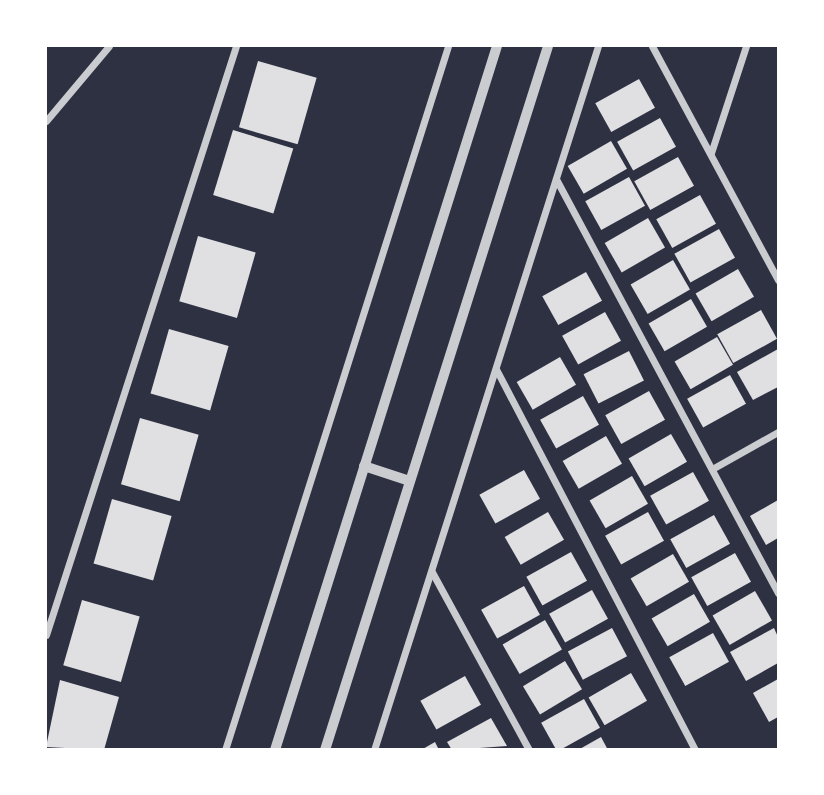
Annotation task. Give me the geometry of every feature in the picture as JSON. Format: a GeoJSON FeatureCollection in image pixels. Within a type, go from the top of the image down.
{"type":"FeatureCollection","features":[{"type":"Feature","properties":{"kind":"street"},"geometry":{"type":"LineString","coordinates":[[46,121],[109,46]]}},
{"type":"Feature","properties":{"kind":"street"},"geometry":{"type":"LineString","coordinates":[[46,635],[236,46]]}},
{"type":"Feature","properties":{"kind":"street"},"geometry":{"type":"LineString","coordinates":[[225,750],[448,46]]}},
{"type":"Feature","properties":{"kind":"street"},"geometry":{"type":"LineString","coordinates":[[275,750],[497,46]]}},
{"type":"Feature","properties":{"kind":"street"},"geometry":{"type":"LineString","coordinates":[[325,750],[548,46]]}},
{"type":"Feature","properties":{"kind":"street"},"geometry":{"type":"LineString","coordinates":[[374,750],[598,46]]}},
{"type":"Feature","properties":{"kind":"street"},"geometry":{"type":"LineString","coordinates":[[652,46],[779,280]]}},
{"type":"Feature","properties":{"kind":"street"},"geometry":{"type":"LineString","coordinates":[[712,153],[746,46]]}},
{"type":"Feature","properties":{"kind":"street"},"geometry":{"type":"LineString","coordinates":[[556,179],[779,593]]}},
{"type":"Feature","properties":{"kind":"street"},"geometry":{"type":"LineString","coordinates":[[496,369],[695,750]]}},
{"type":"Feature","properties":{"kind":"street"},"geometry":{"type":"LineString","coordinates":[[712,469],[779,432]]}},
{"type":"Feature","properties":{"kind":"street"},"geometry":{"type":"LineString","coordinates":[[364,467],[410,481]]}},
{"type":"Feature","properties":{"kind":"street"},"geometry":{"type":"LineString","coordinates":[[432,572],[529,750]]}},
{"type":"Feature","properties":{"kind":"building"},"geometry":{"type":"Polygon","coordinates":[[[258,61],[317,78],[298,144],[239,127],[258,61]]]}},
{"type":"Feature","properties":{"kind":"building"},"geometry":{"type":"Polygon","coordinates":[[[639,79],[655,108],[611,132],[595,103],[639,79]]]}},
{"type":"Feature","properties":{"kind":"building"},"geometry":{"type":"Polygon","coordinates":[[[660,118],[676,147],[633,171],[617,142],[660,118]]]}},
{"type":"Feature","properties":{"kind":"building"},"geometry":{"type":"Polygon","coordinates":[[[233,130],[293,148],[273,213],[213,195],[233,130]]]}},
{"type":"Feature","properties":{"kind":"building"},"geometry":{"type":"Polygon","coordinates":[[[611,141],[627,169],[584,194],[568,166],[611,141]]]}},
{"type":"Feature","properties":{"kind":"building"},"geometry":{"type":"Polygon","coordinates":[[[678,157],[694,186],[650,210],[634,181],[678,157]]]}},
{"type":"Feature","properties":{"kind":"building"},"geometry":{"type":"Polygon","coordinates":[[[629,177],[645,206],[601,230],[585,201],[629,177]]]}},
{"type":"Feature","properties":{"kind":"building"},"geometry":{"type":"Polygon","coordinates":[[[700,195],[716,224],[672,248],[656,219],[700,195]]]}},
{"type":"Feature","properties":{"kind":"building"},"geometry":{"type":"Polygon","coordinates":[[[648,218],[665,247],[622,272],[605,243],[648,218]]]}},
{"type":"Feature","properties":{"kind":"building"},"geometry":{"type":"Polygon","coordinates":[[[719,229],[735,258],[690,283],[674,254],[719,229]]]}},
{"type":"Feature","properties":{"kind":"building"},"geometry":{"type":"Polygon","coordinates":[[[198,236],[256,253],[237,318],[179,301],[198,236]]]}},
{"type":"Feature","properties":{"kind":"building"},"geometry":{"type":"Polygon","coordinates":[[[673,260],[690,289],[648,314],[631,284],[673,260]]]}},
{"type":"Feature","properties":{"kind":"building"},"geometry":{"type":"Polygon","coordinates":[[[738,269],[754,297],[712,321],[696,294],[738,269]]]}},
{"type":"Feature","properties":{"kind":"building"},"geometry":{"type":"Polygon","coordinates":[[[586,272],[602,301],[558,325],[542,296],[586,272]]]}},
{"type":"Feature","properties":{"kind":"building"},"geometry":{"type":"Polygon","coordinates":[[[691,299],[707,327],[665,351],[649,324],[691,299]]]}},
{"type":"Feature","properties":{"kind":"building"},"geometry":{"type":"Polygon","coordinates":[[[761,310],[777,339],[733,363],[717,334],[761,310]]]}},
{"type":"Feature","properties":{"kind":"building"},"geometry":{"type":"Polygon","coordinates":[[[605,312],[621,341],[578,365],[562,336],[605,312]]]}},
{"type":"Feature","properties":{"kind":"building"},"geometry":{"type":"Polygon","coordinates":[[[169,329],[229,346],[210,410],[151,393],[169,329]]]}},
{"type":"Feature","properties":{"kind":"building"},"geometry":{"type":"Polygon","coordinates":[[[717,337],[733,365],[691,389],[675,362],[717,337]]]}},
{"type":"Feature","properties":{"kind":"building"},"geometry":{"type":"Polygon","coordinates":[[[778,349],[778,387],[753,400],[737,372],[778,349]]]}},
{"type":"Feature","properties":{"kind":"building"},"geometry":{"type":"Polygon","coordinates":[[[629,351],[644,380],[599,404],[584,374],[629,351]]]}},
{"type":"Feature","properties":{"kind":"building"},"geometry":{"type":"Polygon","coordinates":[[[560,357],[576,385],[533,410],[517,382],[560,357]]]}},
{"type":"Feature","properties":{"kind":"building"},"geometry":{"type":"Polygon","coordinates":[[[730,375],[746,404],[703,428],[687,399],[730,375]]]}},
{"type":"Feature","properties":{"kind":"building"},"geometry":{"type":"Polygon","coordinates":[[[649,391],[665,420],[621,444],[605,415],[649,391]]]}},
{"type":"Feature","properties":{"kind":"building"},"geometry":{"type":"Polygon","coordinates":[[[583,396],[599,425],[556,449],[540,420],[583,396]]]}},
{"type":"Feature","properties":{"kind":"building"},"geometry":{"type":"Polygon","coordinates":[[[140,418],[199,435],[180,501],[121,484],[140,418]]]}},
{"type":"Feature","properties":{"kind":"building"},"geometry":{"type":"Polygon","coordinates":[[[671,434],[687,462],[645,486],[629,458],[671,434]]]}},
{"type":"Feature","properties":{"kind":"building"},"geometry":{"type":"Polygon","coordinates":[[[606,436],[622,464],[579,489],[563,461],[606,436]]]}},
{"type":"Feature","properties":{"kind":"building"},"geometry":{"type":"Polygon","coordinates":[[[524,470],[540,499],[495,524],[479,495],[524,470]]]}},
{"type":"Feature","properties":{"kind":"building"},"geometry":{"type":"Polygon","coordinates":[[[693,472],[709,501],[666,525],[650,496],[693,472]]]}},
{"type":"Feature","properties":{"kind":"building"},"geometry":{"type":"Polygon","coordinates":[[[632,476],[648,504],[606,528],[590,501],[632,476]]]}},
{"type":"Feature","properties":{"kind":"building"},"geometry":{"type":"Polygon","coordinates":[[[112,499],[172,516],[153,580],[94,563],[112,499]]]}},
{"type":"Feature","properties":{"kind":"building"},"geometry":{"type":"Polygon","coordinates":[[[778,500],[778,538],[766,545],[750,516],[778,500]]]}},
{"type":"Feature","properties":{"kind":"building"},"geometry":{"type":"Polygon","coordinates":[[[548,512],[564,540],[521,565],[505,537],[548,512]]]}},
{"type":"Feature","properties":{"kind":"building"},"geometry":{"type":"Polygon","coordinates":[[[648,512],[664,541],[621,565],[605,536],[648,512]]]}},
{"type":"Feature","properties":{"kind":"building"},"geometry":{"type":"Polygon","coordinates":[[[714,515],[730,544],[686,568],[670,539],[714,515]]]}},
{"type":"Feature","properties":{"kind":"building"},"geometry":{"type":"Polygon","coordinates":[[[571,552],[587,581],[542,606],[526,577],[571,552]]]}},
{"type":"Feature","properties":{"kind":"building"},"geometry":{"type":"Polygon","coordinates":[[[735,553],[751,582],[707,606],[691,577],[735,553]]]}},
{"type":"Feature","properties":{"kind":"building"},"geometry":{"type":"Polygon","coordinates":[[[673,554],[689,582],[647,606],[631,578],[673,554]]]}},
{"type":"Feature","properties":{"kind":"building"},"geometry":{"type":"Polygon","coordinates":[[[524,586],[540,615],[497,639],[481,610],[524,586]]]}},
{"type":"Feature","properties":{"kind":"building"},"geometry":{"type":"Polygon","coordinates":[[[592,590],[608,619],[565,643],[549,614],[592,590]]]}},
{"type":"Feature","properties":{"kind":"building"},"geometry":{"type":"Polygon","coordinates":[[[755,591],[772,620],[730,645],[713,616],[755,591]]]}},
{"type":"Feature","properties":{"kind":"building"},"geometry":{"type":"Polygon","coordinates":[[[694,594],[710,622],[668,646],[652,618],[694,594]]]}},
{"type":"Feature","properties":{"kind":"building"},"geometry":{"type":"Polygon","coordinates":[[[82,600],[140,617],[121,682],[63,665],[82,600]]]}},
{"type":"Feature","properties":{"kind":"building"},"geometry":{"type":"Polygon","coordinates":[[[545,620],[562,649],[520,674],[503,644],[545,620]]]}},
{"type":"Feature","properties":{"kind":"building"},"geometry":{"type":"Polygon","coordinates":[[[612,628],[627,656],[583,680],[568,651],[612,628]]]}},
{"type":"Feature","properties":{"kind":"building"},"geometry":{"type":"Polygon","coordinates":[[[774,628],[778,637],[778,663],[746,681],[730,652],[774,628]]]}},
{"type":"Feature","properties":{"kind":"building"},"geometry":{"type":"Polygon","coordinates":[[[713,633],[729,662],[685,686],[669,657],[713,633]]]}},
{"type":"Feature","properties":{"kind":"building"},"geometry":{"type":"Polygon","coordinates":[[[565,661],[582,689],[540,715],[523,686],[565,661]]]}},
{"type":"Feature","properties":{"kind":"building"},"geometry":{"type":"Polygon","coordinates":[[[631,673],[647,701],[605,725],[589,698],[631,673]]]}},
{"type":"Feature","properties":{"kind":"building"},"geometry":{"type":"Polygon","coordinates":[[[465,676],[481,705],[436,730],[420,701],[465,676]]]}},
{"type":"Feature","properties":{"kind":"building"},"geometry":{"type":"Polygon","coordinates":[[[778,679],[778,717],[769,722],[753,693],[778,679]]]}},
{"type":"Feature","properties":{"kind":"building"},"geometry":{"type":"Polygon","coordinates":[[[60,680],[119,697],[104,750],[46,747],[60,680]]]}},
{"type":"Feature","properties":{"kind":"building"},"geometry":{"type":"Polygon","coordinates":[[[584,699],[600,728],[556,750],[541,723],[584,699]]]}},
{"type":"Feature","properties":{"kind":"building"},"geometry":{"type":"Polygon","coordinates":[[[491,718],[507,746],[452,750],[447,742],[491,718]]]}},
{"type":"Feature","properties":{"kind":"building"},"geometry":{"type":"Polygon","coordinates":[[[601,737],[608,750],[578,750],[601,737]]]}},
{"type":"Feature","properties":{"kind":"building"},"geometry":{"type":"Polygon","coordinates":[[[435,742],[439,750],[421,750],[435,742]]]}}]}
